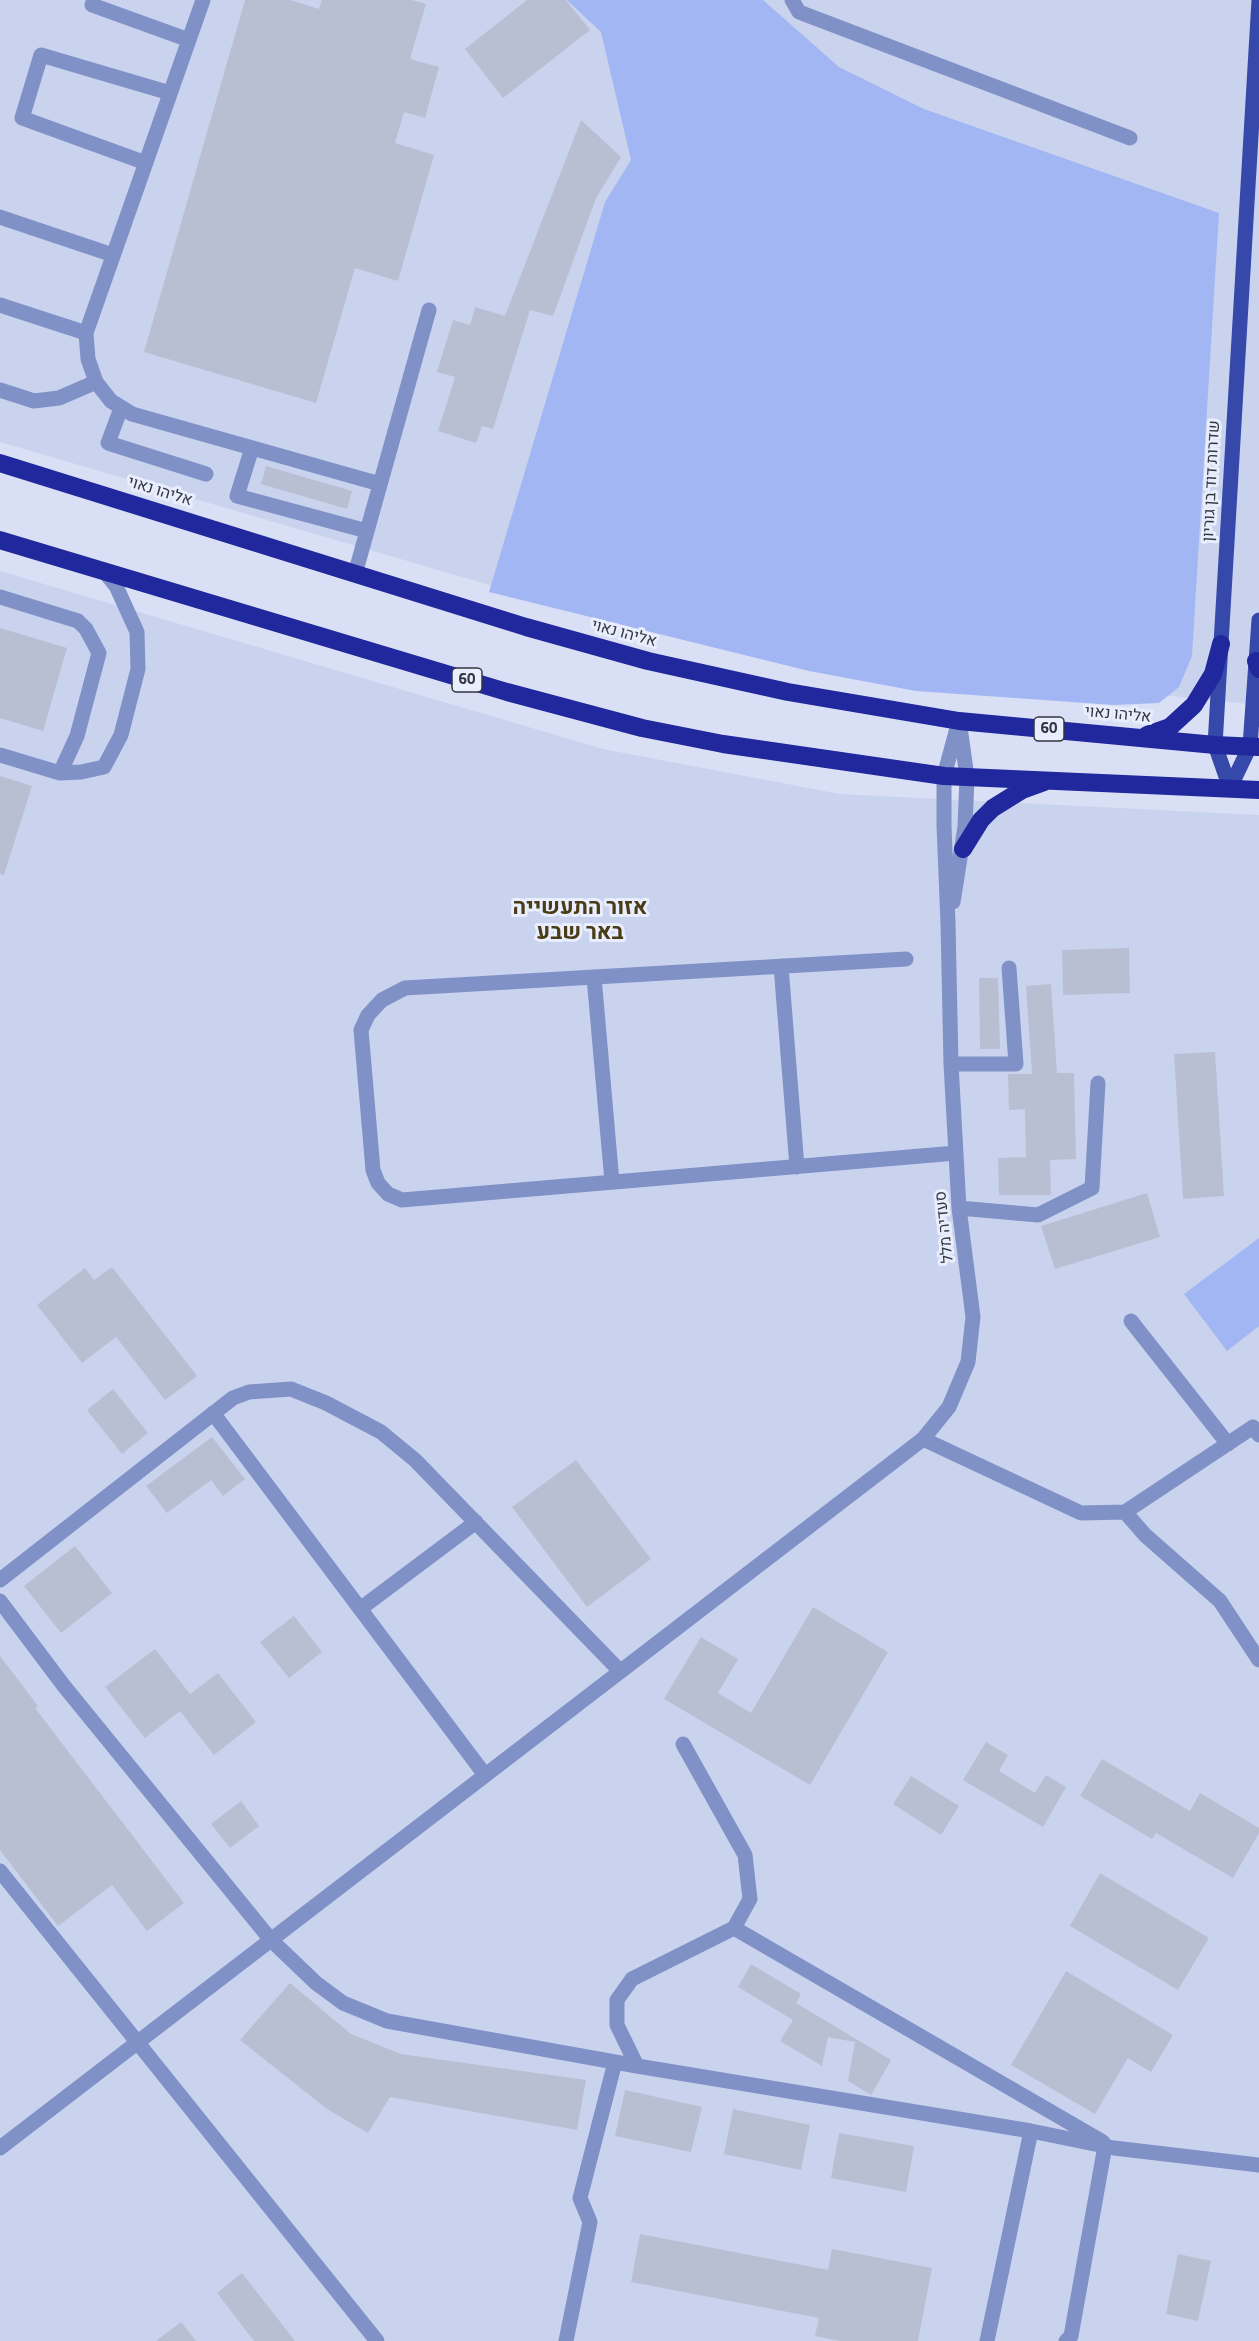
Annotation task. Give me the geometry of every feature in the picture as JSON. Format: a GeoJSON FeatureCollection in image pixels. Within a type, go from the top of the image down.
{"type":"FeatureCollection","features":[{"type":"Feature","properties":{"kind":"highway","name":"אליהו נאוי"},"geometry":{"type":"LineString","coordinates":[[0,463],[526,627],[648,661],[788,692],[959,721],[1215,745],[1255,746]]}},
{"type":"Feature","properties":{"kind":"highway","name":"60"},"geometry":{"type":"LineString","coordinates":[[0,540],[507,692],[642,728],[723,744],[944,776],[1053,779],[1259,790]]}},
{"type":"Feature","properties":{"kind":"highway"},"geometry":{"type":"LineString","coordinates":[[1139,737],[1170,727],[1194,705],[1213,674],[1221,644]]}},
{"type":"Feature","properties":{"kind":"highway"},"geometry":{"type":"LineString","coordinates":[[963,849],[981,820],[993,808],[1022,790],[1053,779]]}},
{"type":"Feature","properties":{"kind":"main road","name":"שדרות דוד בן גוריון"},"geometry":{"type":"LineString","coordinates":[[1230,789],[1215,745],[1259,0]]}},
{"type":"Feature","properties":{"kind":"main road"},"geometry":{"type":"LineString","coordinates":[[1230,789],[1255,746],[1259,620]]}},
{"type":"Feature","properties":{"kind":"street"},"geometry":{"type":"LineString","coordinates":[[94,0],[92,5],[189,40]]}},
{"type":"Feature","properties":{"kind":"street"},"geometry":{"type":"LineString","coordinates":[[203,0],[86,333],[88,358],[96,382],[111,401],[132,414],[380,484]]}},
{"type":"Feature","properties":{"kind":"street"},"geometry":{"type":"LineString","coordinates":[[792,0],[799,12],[1130,138]]}},
{"type":"Feature","properties":{"kind":"street"},"geometry":{"type":"LineString","coordinates":[[146,163],[22,118],[41,55],[170,93]]}},
{"type":"Feature","properties":{"kind":"street"},"geometry":{"type":"LineString","coordinates":[[0,217],[113,255]]}},
{"type":"Feature","properties":{"kind":"street"},"geometry":{"type":"LineString","coordinates":[[0,305],[86,333]]}},
{"type":"Feature","properties":{"kind":"street"},"geometry":{"type":"LineString","coordinates":[[355,574],[429,310]]}},
{"type":"Feature","properties":{"kind":"street"},"geometry":{"type":"LineString","coordinates":[[0,390],[34,401],[58,398],[96,382]]}},
{"type":"Feature","properties":{"kind":"street"},"geometry":{"type":"LineString","coordinates":[[122,408],[108,443],[206,474]]}},
{"type":"Feature","properties":{"kind":"street"},"geometry":{"type":"LineString","coordinates":[[252,448],[237,496],[367,531]]}},
{"type":"Feature","properties":{"kind":"street"},"geometry":{"type":"LineString","coordinates":[[0,755],[60,773],[81,772],[104,767],[121,735],[138,669],[137,632],[116,586],[104,571]]}},
{"type":"Feature","properties":{"kind":"street"},"geometry":{"type":"LineString","coordinates":[[0,597],[78,621],[86,629],[99,652],[77,736],[60,773]]}},
{"type":"Feature","properties":{"kind":"street","name":"סעדיה מלל"},"geometry":{"type":"LineString","coordinates":[[0,2148],[922,1439],[949,1407],[968,1362],[973,1317],[959,1208],[951,1064],[944,826],[944,776],[959,721]]}},
{"type":"Feature","properties":{"kind":"street","name":"סעדיה מלל"},"geometry":{"type":"LineString","coordinates":[[948,923],[963,849],[967,777],[959,721]]}},
{"type":"Feature","properties":{"kind":"street"},"geometry":{"type":"LineString","coordinates":[[906,959],[405,988],[382,1000],[368,1015],[361,1030],[373,1170],[378,1183],[388,1194],[402,1200],[956,1154]]}},
{"type":"Feature","properties":{"kind":"street"},"geometry":{"type":"LineString","coordinates":[[781,966],[797,1167]]}},
{"type":"Feature","properties":{"kind":"street"},"geometry":{"type":"LineString","coordinates":[[951,1064],[1016,1064],[1009,968]]}},
{"type":"Feature","properties":{"kind":"street"},"geometry":{"type":"LineString","coordinates":[[594,977],[612,1182]]}},
{"type":"Feature","properties":{"kind":"street"},"geometry":{"type":"LineString","coordinates":[[959,1208],[1038,1215],[1092,1188],[1098,1083]]}},
{"type":"Feature","properties":{"kind":"street"},"geometry":{"type":"LineString","coordinates":[[1131,1321],[1228,1444]]}},
{"type":"Feature","properties":{"kind":"street"},"geometry":{"type":"LineString","coordinates":[[0,1580],[233,1398],[249,1392],[291,1389],[326,1403],[381,1432],[415,1460],[620,1671]]}},
{"type":"Feature","properties":{"kind":"street"},"geometry":{"type":"LineString","coordinates":[[213,1413],[485,1775]]}},
{"type":"Feature","properties":{"kind":"street"},"geometry":{"type":"LineString","coordinates":[[922,1439],[1080,1513],[1125,1512],[1253,1427],[1259,1435]]}},
{"type":"Feature","properties":{"kind":"street"},"geometry":{"type":"LineString","coordinates":[[1125,1512],[1145,1535],[1220,1601],[1259,1660]]}},
{"type":"Feature","properties":{"kind":"street"},"geometry":{"type":"LineString","coordinates":[[360,1609],[476,1522]]}},
{"type":"Feature","properties":{"kind":"street"},"geometry":{"type":"LineString","coordinates":[[0,1601],[64,1686],[270,1940],[316,1983],[343,2002],[387,2021],[637,2066],[1109,2147],[1259,2165]]}},
{"type":"Feature","properties":{"kind":"street"},"geometry":{"type":"LineString","coordinates":[[637,2066],[617,2025],[617,2000],[632,1979],[734,1928],[750,1899],[745,1855],[683,1744]]}},
{"type":"Feature","properties":{"kind":"street"},"geometry":{"type":"LineString","coordinates":[[0,1871],[377,2341]]}},
{"type":"Feature","properties":{"kind":"street"},"geometry":{"type":"LineString","coordinates":[[734,1928],[1109,2147]]}},
{"type":"Feature","properties":{"kind":"street"},"geometry":{"type":"LineString","coordinates":[[566,2341],[590,2222],[580,2198],[615,2062]]}},
{"type":"Feature","properties":{"kind":"street"},"geometry":{"type":"LineString","coordinates":[[987,2341],[1031,2132]]}},
{"type":"Feature","properties":{"kind":"street"},"geometry":{"type":"LineString","coordinates":[[1066,2341],[1071,2336],[1109,2147]]}},
{"type":"Feature","properties":{"kind":"shaded area"},"geometry":{"type":"Polygon","coordinates":[[[0,0],[1259,0],[1259,705],[832,662],[599,617],[0,442],[0,0]]]}},
{"type":"Feature","properties":{"kind":"shaded area"},"geometry":{"type":"Polygon","coordinates":[[[567,0],[763,0],[839,67],[924,109],[1219,213],[1192,656],[1179,687],[1159,703],[1114,705],[916,691],[809,671],[489,592],[605,202],[631,160],[601,32],[567,0]]]}},
{"type":"Feature","properties":{"kind":"shaded area"},"geometry":{"type":"Polygon","coordinates":[[[0,571],[603,749],[840,794],[1259,815],[1259,2341],[0,2341],[0,571]]]}},
{"type":"Feature","properties":{"kind":"shaded area"},"geometry":{"type":"Polygon","coordinates":[[[1259,1238],[1259,1326],[1227,1351],[1184,1294],[1259,1238]]]}},
{"type":"Feature","properties":{"kind":"building"},"geometry":{"type":"Polygon","coordinates":[[[245,0],[290,0],[319,9],[322,0],[412,0],[426,4],[410,59],[439,67],[425,118],[404,112],[395,143],[434,155],[398,281],[355,268],[316,403],[144,352],[245,0]]]}},
{"type":"Feature","properties":{"kind":"building"},"geometry":{"type":"Polygon","coordinates":[[[527,0],[566,0],[590,30],[503,98],[465,49],[527,0]]]}},
{"type":"Feature","properties":{"kind":"building"},"geometry":{"type":"Polygon","coordinates":[[[581,120],[621,157],[596,198],[553,316],[530,310],[493,429],[482,426],[476,443],[438,431],[455,377],[437,372],[453,320],[470,325],[475,307],[505,316],[581,120]]]}},
{"type":"Feature","properties":{"kind":"building"},"geometry":{"type":"Polygon","coordinates":[[[266,466],[352,491],[347,509],[261,484],[266,466]]]}},
{"type":"Feature","properties":{"kind":"building"},"geometry":{"type":"Polygon","coordinates":[[[0,628],[67,648],[43,731],[0,718],[0,628]]]}},
{"type":"Feature","properties":{"kind":"building"},"geometry":{"type":"Polygon","coordinates":[[[0,776],[32,786],[4,875],[0,874],[0,776]]]}},
{"type":"Feature","properties":{"kind":"building"},"geometry":{"type":"Polygon","coordinates":[[[1129,948],[1130,993],[1063,995],[1062,950],[1129,948]]]}},
{"type":"Feature","properties":{"kind":"building"},"geometry":{"type":"Polygon","coordinates":[[[979,978],[998,978],[1000,1049],[980,1049],[979,978]]]}},
{"type":"Feature","properties":{"kind":"building"},"geometry":{"type":"Polygon","coordinates":[[[1051,984],[1057,1073],[1074,1073],[1076,1159],[1050,1160],[1051,1195],[999,1195],[998,1158],[1026,1157],[1025,1109],[1009,1110],[1008,1074],[1032,1074],[1026,986],[1051,984]]]}},
{"type":"Feature","properties":{"kind":"building"},"geometry":{"type":"Polygon","coordinates":[[[1215,1052],[1224,1196],[1183,1199],[1174,1054],[1215,1052]]]}},
{"type":"Feature","properties":{"kind":"building"},"geometry":{"type":"Polygon","coordinates":[[[1147,1193],[1160,1237],[1055,1269],[1041,1226],[1147,1193]]]}},
{"type":"Feature","properties":{"kind":"building"},"geometry":{"type":"Polygon","coordinates":[[[112,1267],[197,1376],[165,1400],[116,1337],[82,1363],[37,1305],[85,1268],[94,1280],[112,1267]]]}},
{"type":"Feature","properties":{"kind":"building"},"geometry":{"type":"Polygon","coordinates":[[[113,1389],[148,1433],[122,1454],[87,1410],[113,1389]]]}},
{"type":"Feature","properties":{"kind":"building"},"geometry":{"type":"Polygon","coordinates":[[[212,1437],[245,1479],[223,1496],[211,1480],[167,1513],[146,1486],[212,1437]]]}},
{"type":"Feature","properties":{"kind":"building"},"geometry":{"type":"Polygon","coordinates":[[[576,1460],[651,1559],[587,1607],[512,1507],[576,1460]]]}},
{"type":"Feature","properties":{"kind":"building"},"geometry":{"type":"Polygon","coordinates":[[[75,1546],[112,1593],[61,1633],[24,1586],[75,1546]]]}},
{"type":"Feature","properties":{"kind":"building"},"geometry":{"type":"Polygon","coordinates":[[[813,1607],[888,1652],[810,1785],[664,1699],[701,1637],[738,1659],[718,1693],[751,1713],[813,1607]]]}},
{"type":"Feature","properties":{"kind":"building"},"geometry":{"type":"Polygon","coordinates":[[[294,1616],[322,1652],[289,1678],[260,1642],[294,1616]]]}},
{"type":"Feature","properties":{"kind":"building"},"geometry":{"type":"Polygon","coordinates":[[[155,1649],[190,1694],[218,1673],[256,1722],[214,1755],[180,1711],[145,1738],[105,1687],[155,1649]]]}},
{"type":"Feature","properties":{"kind":"building"},"geometry":{"type":"Polygon","coordinates":[[[0,1656],[38,1706],[35,1708],[184,1903],[147,1931],[112,1885],[58,1926],[0,1850],[0,1656]]]}},
{"type":"Feature","properties":{"kind":"building"},"geometry":{"type":"Polygon","coordinates":[[[986,1742],[1008,1755],[999,1771],[1035,1793],[1046,1775],[1066,1787],[1043,1827],[963,1780],[986,1742]]]}},
{"type":"Feature","properties":{"kind":"building"},"geometry":{"type":"Polygon","coordinates":[[[1102,1759],[1190,1811],[1200,1793],[1259,1828],[1259,1833],[1233,1878],[1156,1833],[1152,1839],[1080,1796],[1102,1759]]]}},
{"type":"Feature","properties":{"kind":"building"},"geometry":{"type":"Polygon","coordinates":[[[911,1776],[959,1806],[941,1835],[893,1804],[911,1776]]]}},
{"type":"Feature","properties":{"kind":"building"},"geometry":{"type":"Polygon","coordinates":[[[241,1801],[259,1826],[230,1848],[211,1824],[241,1801]]]}},
{"type":"Feature","properties":{"kind":"building"},"geometry":{"type":"Polygon","coordinates":[[[1100,1873],[1209,1938],[1178,1990],[1070,1926],[1100,1873]]]}},
{"type":"Feature","properties":{"kind":"building"},"geometry":{"type":"Polygon","coordinates":[[[751,1964],[801,1994],[796,2003],[891,2060],[871,2095],[848,2081],[855,2042],[828,2037],[822,2066],[780,2041],[793,2020],[738,1987],[751,1964]]]}},
{"type":"Feature","properties":{"kind":"building"},"geometry":{"type":"Polygon","coordinates":[[[1066,1971],[1173,2035],[1151,2072],[1128,2058],[1095,2114],[1011,2065],[1066,1971]]]}},
{"type":"Feature","properties":{"kind":"building"},"geometry":{"type":"Polygon","coordinates":[[[290,1983],[351,2034],[401,2054],[586,2080],[577,2130],[390,2097],[368,2133],[327,2109],[240,2040],[290,1983]]]}},
{"type":"Feature","properties":{"kind":"building"},"geometry":{"type":"Polygon","coordinates":[[[625,2090],[702,2107],[691,2152],[615,2136],[625,2090]]]}},
{"type":"Feature","properties":{"kind":"building"},"geometry":{"type":"Polygon","coordinates":[[[733,2109],[810,2125],[801,2170],[724,2154],[733,2109]]]}},
{"type":"Feature","properties":{"kind":"building"},"geometry":{"type":"Polygon","coordinates":[[[839,2133],[914,2146],[906,2192],[831,2178],[839,2133]]]}},
{"type":"Feature","properties":{"kind":"building"},"geometry":{"type":"Polygon","coordinates":[[[640,2234],[828,2270],[832,2249],[932,2268],[918,2341],[840,2341],[815,2336],[819,2318],[631,2282],[640,2234]]]}},
{"type":"Feature","properties":{"kind":"building"},"geometry":{"type":"Polygon","coordinates":[[[1178,2254],[1211,2261],[1198,2321],[1166,2314],[1178,2254]]]}},
{"type":"Feature","properties":{"kind":"building"},"geometry":{"type":"Polygon","coordinates":[[[242,2273],[295,2341],[254,2341],[217,2293],[242,2273]]]}},
{"type":"Feature","properties":{"kind":"building"},"geometry":{"type":"Polygon","coordinates":[[[181,2322],[196,2341],[156,2341],[181,2322]]]}},
{"type":"Feature","properties":{"kind":"district","name":"אזור התעשייה באר שבע"},"geometry":{"type":"Point","coordinates":[580,922]}}]}
